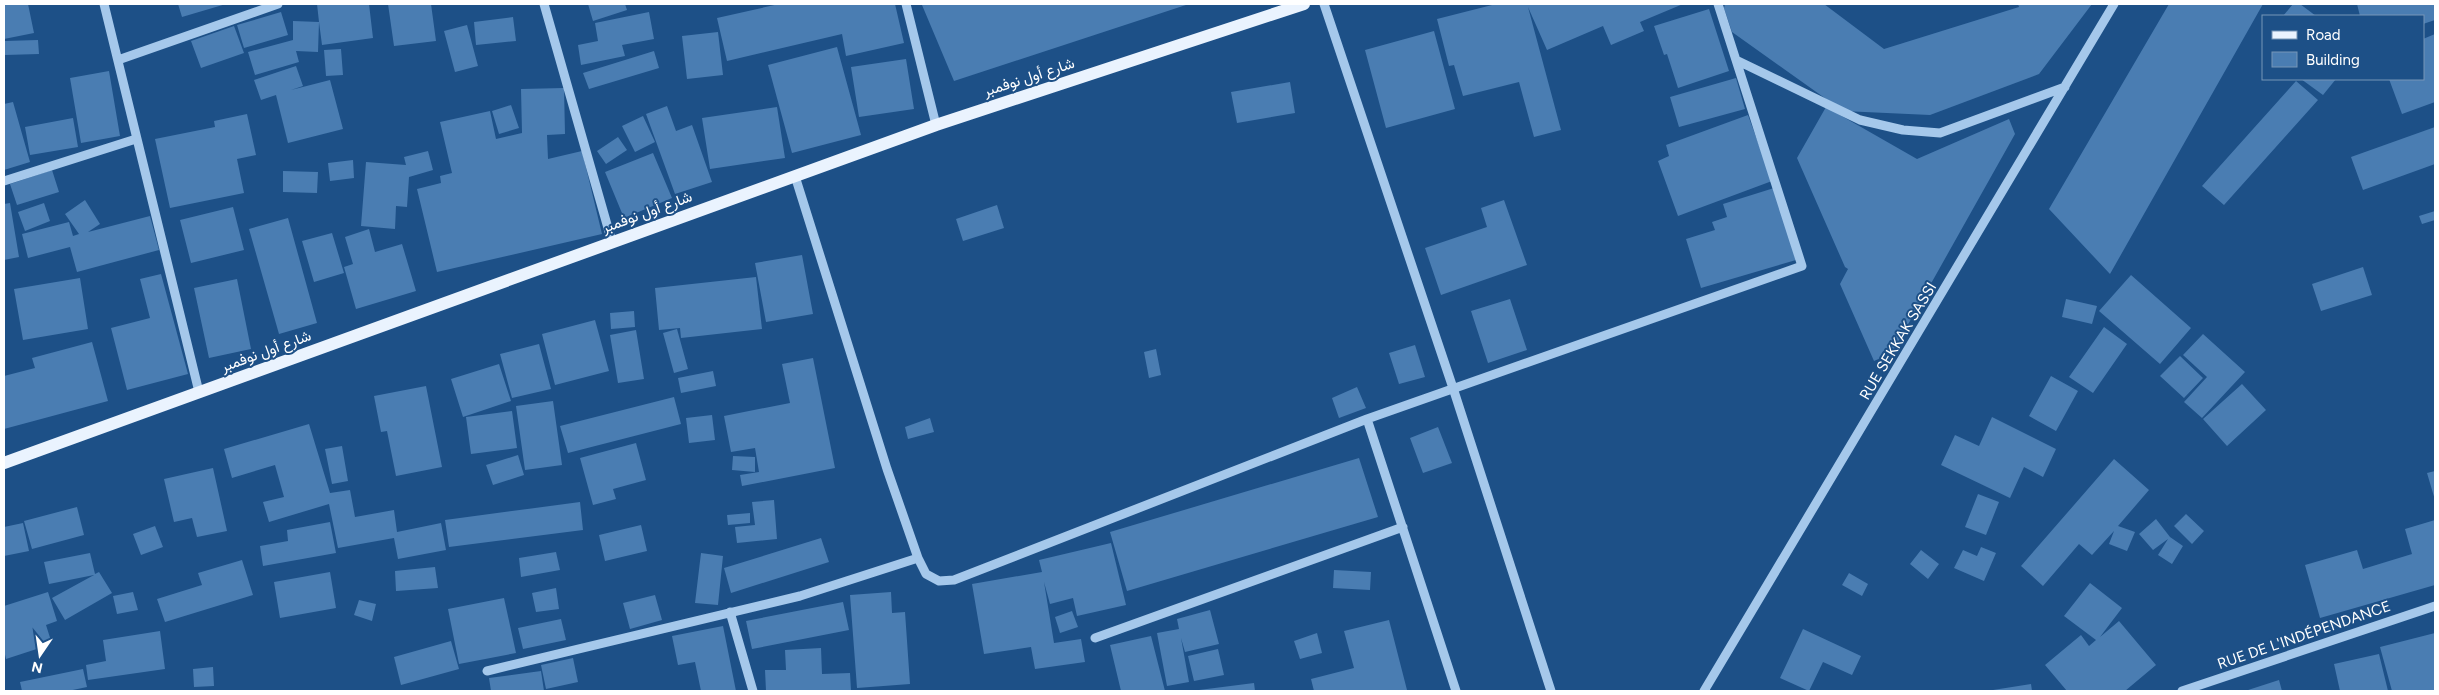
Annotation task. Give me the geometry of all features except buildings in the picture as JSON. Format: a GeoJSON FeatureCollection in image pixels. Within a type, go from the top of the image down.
{"type":"FeatureCollection","features":[{"type":"Feature","properties":{"kind":"main road","name":"شارع أول نوفمبر"},"geometry":{"type":"LineString","coordinates":[[4,463],[936,124],[1304,4]]}},
{"type":"Feature","properties":{"kind":"street"},"geometry":{"type":"LineString","coordinates":[[104,4],[199,392]]}},
{"type":"Feature","properties":{"kind":"street"},"geometry":{"type":"LineString","coordinates":[[118,60],[278,4]]}},
{"type":"Feature","properties":{"kind":"street"},"geometry":{"type":"LineString","coordinates":[[544,4],[612,242]]}},
{"type":"Feature","properties":{"kind":"street"},"geometry":{"type":"LineString","coordinates":[[906,4],[936,124]]}},
{"type":"Feature","properties":{"kind":"street"},"geometry":{"type":"LineString","coordinates":[[1324,4],[1453,388],[1551,691]]}},
{"type":"Feature","properties":{"kind":"street"},"geometry":{"type":"LineString","coordinates":[[795,176],[887,468],[918,558],[926,574],[939,581],[954,580],[1367,419],[1802,266],[1718,4]]}},
{"type":"Feature","properties":{"kind":"street","name":"RUE SEKKAK SASSI"},"geometry":{"type":"LineString","coordinates":[[1704,691],[2114,4]]}},
{"type":"Feature","properties":{"kind":"street"},"geometry":{"type":"LineString","coordinates":[[1736,60],[1860,120],[1903,130],[1940,133],[2065,87]]}},
{"type":"Feature","properties":{"kind":"street"},"geometry":{"type":"LineString","coordinates":[[4,181],[136,139]]}},
{"type":"Feature","properties":{"kind":"street"},"geometry":{"type":"LineString","coordinates":[[1367,419],[1456,691]]}},
{"type":"Feature","properties":{"kind":"street"},"geometry":{"type":"LineString","coordinates":[[1095,638],[1403,527]]}},
{"type":"Feature","properties":{"kind":"street"},"geometry":{"type":"LineString","coordinates":[[487,671],[800,596],[918,558]]}},
{"type":"Feature","properties":{"kind":"street","name":"RUE DE L'INDÉPENDANCE"},"geometry":{"type":"LineString","coordinates":[[2182,691],[2435,606]]}},
{"type":"Feature","properties":{"kind":"street"},"geometry":{"type":"LineString","coordinates":[[730,612],[753,691]]}}]}
